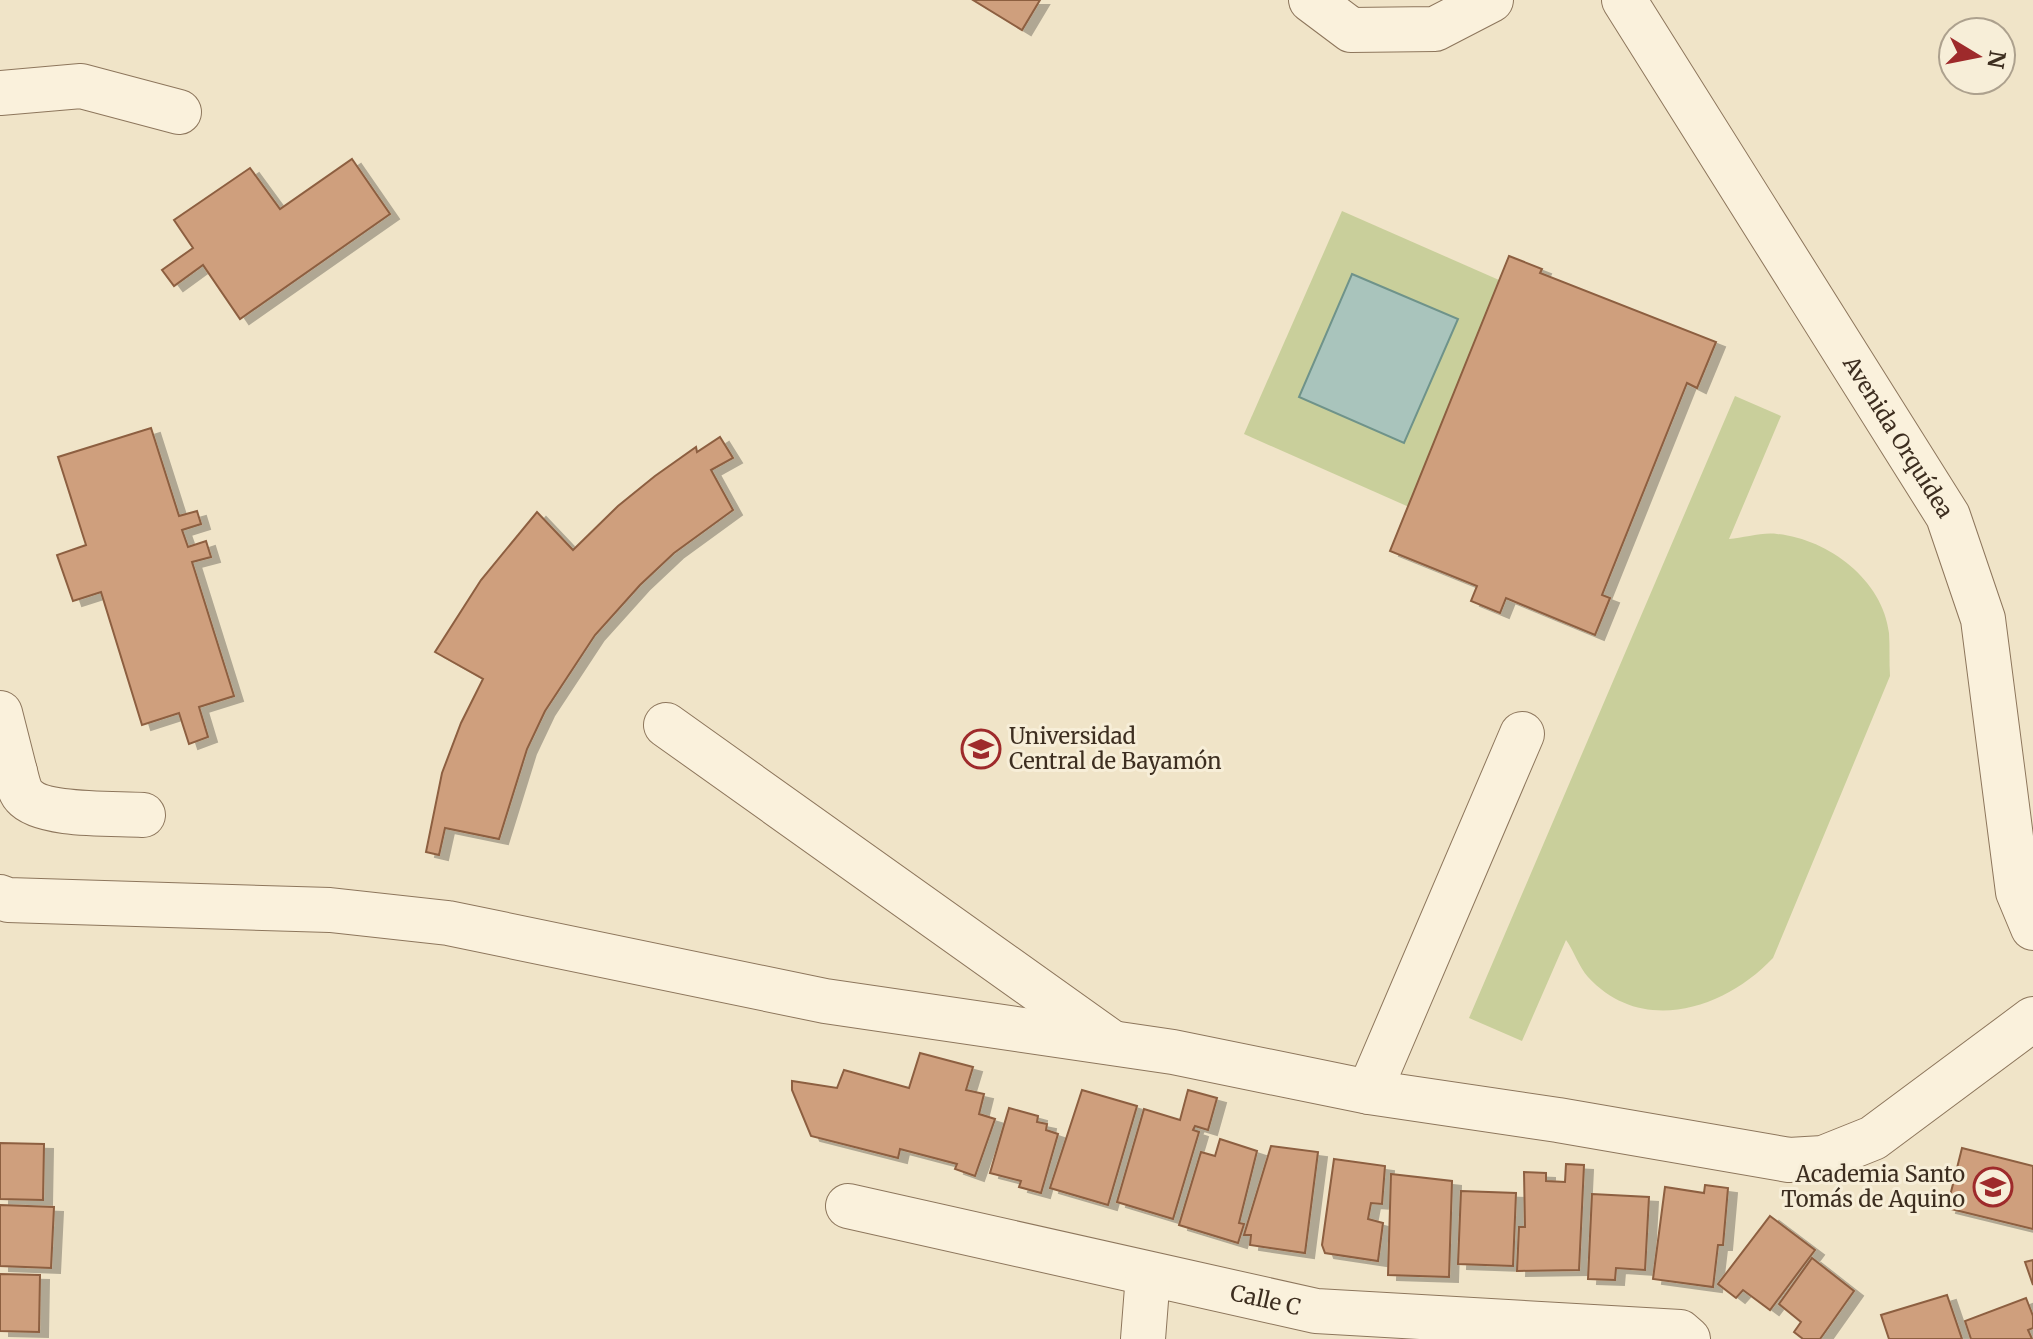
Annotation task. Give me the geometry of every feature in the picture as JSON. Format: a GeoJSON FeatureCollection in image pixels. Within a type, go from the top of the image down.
{"type":"FeatureCollection","features":[{"type":"Feature","properties":{"kind":"street"},"geometry":{"type":"LineString","coordinates":[[1311,0],[1351,30],[1491,0]]}},
{"type":"Feature","properties":{"kind":"street","name":"Avenida Orquídea"},"geometry":{"type":"LineString","coordinates":[[1624,0],[1948,516],[1983,619],[2018,892],[2033,928]]}},
{"type":"Feature","properties":{"kind":"street"},"geometry":{"type":"LineString","coordinates":[[0,93],[81,86],[179,112]]}},
{"type":"Feature","properties":{"kind":"street"},"geometry":{"type":"LineString","coordinates":[[0,713],[8,772],[22,795],[35,804],[54,809],[143,815]]}},
{"type":"Feature","properties":{"kind":"street"},"geometry":{"type":"LineString","coordinates":[[666,725],[1116,1045]]}},
{"type":"Feature","properties":{"kind":"street"},"geometry":{"type":"LineString","coordinates":[[1369,1092],[1522,734]]}},
{"type":"Feature","properties":{"kind":"street"},"geometry":{"type":"LineString","coordinates":[[0,897],[8,900],[330,910],[448,923],[825,1001],[1173,1052],[1369,1092],[1558,1120],[1789,1160],[1823,1158],[1873,1138],[2033,1019]]}},
{"type":"Feature","properties":{"kind":"street","name":"Calle C"},"geometry":{"type":"LineString","coordinates":[[848,1206],[1316,1311],[1680,1332],[1688,1339]]}},
{"type":"Feature","properties":{"kind":"street"},"geometry":{"type":"LineString","coordinates":[[1143,1339],[1148,1275]]}},
{"type":"Feature","properties":{"kind":"green space"},"geometry":{"type":"Polygon","coordinates":[[[1342,211],[1499,280],[1409,507],[1244,434],[1342,211]]]}},
{"type":"Feature","properties":{"kind":"green space"},"geometry":{"type":"Polygon","coordinates":[[[1735,396],[1781,416],[1729,539],[1759,534],[1796,538],[1815,544],[1850,566],[1876,596],[1885,614],[1889,633],[1890,676],[1773,958],[1731,991],[1708,1002],[1683,1009],[1658,1010],[1633,1006],[1609,995],[1588,977],[1566,940],[1522,1041],[1469,1018],[1735,396]]]}},
{"type":"Feature","properties":{"kind":"water"},"geometry":{"type":"Polygon","coordinates":[[[1352,274],[1458,319],[1404,443],[1299,397],[1352,274]]]}},
{"type":"Feature","properties":{"kind":"building"},"geometry":{"type":"Polygon","coordinates":[[[973,0],[1040,0],[1022,30],[973,0]]]}},
{"type":"Feature","properties":{"kind":"building"},"geometry":{"type":"Polygon","coordinates":[[[352,159],[390,214],[240,319],[203,265],[174,286],[162,270],[193,248],[174,220],[250,168],[280,209],[352,159]]]}},
{"type":"Feature","properties":{"kind":"building"},"geometry":{"type":"Polygon","coordinates":[[[1509,256],[1542,269],[1540,273],[1716,342],[1697,388],[1687,383],[1602,595],[1610,598],[1595,635],[1506,598],[1500,613],[1471,601],[1477,586],[1390,551],[1509,256]]]}},
{"type":"Feature","properties":{"kind":"building"},"geometry":{"type":"Polygon","coordinates":[[[151,428],[179,516],[197,511],[201,524],[182,530],[188,547],[206,541],[211,557],[192,562],[234,696],[199,707],[208,737],[189,744],[179,713],[142,725],[101,592],[73,601],[57,555],[86,545],[58,457],[151,428]]]}},
{"type":"Feature","properties":{"kind":"building"},"geometry":{"type":"Polygon","coordinates":[[[720,437],[733,458],[711,470],[733,510],[674,553],[595,635],[545,711],[527,749],[499,839],[445,828],[439,855],[426,852],[442,773],[461,723],[483,679],[435,652],[481,580],[537,512],[573,550],[618,506],[655,476],[696,447],[697,452],[720,437]]]}},
{"type":"Feature","properties":{"kind":"building"},"geometry":{"type":"Polygon","coordinates":[[[920,1053],[973,1067],[966,1090],[984,1094],[979,1114],[995,1119],[975,1176],[955,1169],[957,1164],[900,1149],[898,1158],[811,1136],[792,1090],[792,1081],[837,1088],[844,1070],[909,1088],[920,1053]]]}},
{"type":"Feature","properties":{"kind":"building"},"geometry":{"type":"Polygon","coordinates":[[[1082,1090],[1137,1106],[1108,1205],[1050,1188],[1082,1090]]]}},
{"type":"Feature","properties":{"kind":"building"},"geometry":{"type":"Polygon","coordinates":[[[1188,1090],[1217,1098],[1208,1130],[1195,1126],[1193,1130],[1199,1132],[1173,1219],[1117,1202],[1144,1109],[1180,1120],[1188,1090]]]}},
{"type":"Feature","properties":{"kind":"building"},"geometry":{"type":"Polygon","coordinates":[[[1009,1108],[1038,1116],[1037,1122],[1047,1124],[1046,1130],[1058,1134],[1041,1193],[1019,1187],[1021,1181],[990,1173],[1009,1108]]]}},
{"type":"Feature","properties":{"kind":"building"},"geometry":{"type":"Polygon","coordinates":[[[1220,1139],[1257,1151],[1239,1223],[1244,1224],[1238,1243],[1179,1225],[1201,1152],[1215,1156],[1220,1139]]]}},
{"type":"Feature","properties":{"kind":"building"},"geometry":{"type":"Polygon","coordinates":[[[0,1143],[44,1144],[43,1200],[0,1199],[0,1143]]]}},
{"type":"Feature","properties":{"kind":"building"},"geometry":{"type":"Polygon","coordinates":[[[1271,1146],[1318,1152],[1305,1253],[1250,1245],[1251,1235],[1244,1235],[1271,1146]]]}},
{"type":"Feature","properties":{"kind":"building","name":"Academia Santo Tomás de Aquino"},"geometry":{"type":"Polygon","coordinates":[[[1962,1148],[2033,1166],[2033,1229],[1947,1208],[1962,1148]]]}},
{"type":"Feature","properties":{"kind":"building"},"geometry":{"type":"Polygon","coordinates":[[[1334,1159],[1385,1166],[1382,1204],[1371,1203],[1368,1219],[1383,1223],[1378,1261],[1325,1253],[1322,1245],[1334,1159]]]}},
{"type":"Feature","properties":{"kind":"building"},"geometry":{"type":"Polygon","coordinates":[[[1566,1164],[1584,1165],[1579,1270],[1517,1271],[1519,1227],[1525,1227],[1524,1172],[1546,1173],[1546,1181],[1565,1182],[1566,1164]]]}},
{"type":"Feature","properties":{"kind":"building"},"geometry":{"type":"Polygon","coordinates":[[[1391,1174],[1452,1181],[1449,1277],[1388,1275],[1391,1174]]]}},
{"type":"Feature","properties":{"kind":"building"},"geometry":{"type":"Polygon","coordinates":[[[1705,1185],[1728,1188],[1723,1245],[1718,1245],[1713,1287],[1653,1279],[1665,1187],[1704,1193],[1705,1185]]]}},
{"type":"Feature","properties":{"kind":"building"},"geometry":{"type":"Polygon","coordinates":[[[1461,1191],[1516,1193],[1513,1266],[1458,1264],[1461,1191]]]}},
{"type":"Feature","properties":{"kind":"building"},"geometry":{"type":"Polygon","coordinates":[[[1592,1194],[1649,1197],[1645,1270],[1616,1268],[1615,1280],[1588,1279],[1592,1194]]]}},
{"type":"Feature","properties":{"kind":"building"},"geometry":{"type":"Polygon","coordinates":[[[0,1205],[54,1207],[51,1268],[0,1266],[0,1205]]]}},
{"type":"Feature","properties":{"kind":"building"},"geometry":{"type":"Polygon","coordinates":[[[1770,1216],[1815,1250],[1770,1310],[1743,1290],[1736,1298],[1718,1284],[1770,1216]]]}},
{"type":"Feature","properties":{"kind":"building"},"geometry":{"type":"Polygon","coordinates":[[[1812,1258],[1854,1291],[1820,1339],[1803,1339],[1794,1332],[1801,1322],[1779,1304],[1812,1258]]]}},
{"type":"Feature","properties":{"kind":"building"},"geometry":{"type":"Polygon","coordinates":[[[2033,1260],[2033,1285],[2025,1262],[2033,1260]]]}},
{"type":"Feature","properties":{"kind":"building"},"geometry":{"type":"Polygon","coordinates":[[[0,1274],[40,1275],[39,1332],[0,1331],[0,1274]]]}},
{"type":"Feature","properties":{"kind":"building"},"geometry":{"type":"Polygon","coordinates":[[[1947,1295],[1962,1339],[1889,1339],[1881,1315],[1947,1295]]]}},
{"type":"Feature","properties":{"kind":"building"},"geometry":{"type":"Polygon","coordinates":[[[2026,1298],[2033,1316],[2033,1328],[2028,1330],[2032,1339],[1971,1339],[1965,1321],[2026,1298]]]}},
{"type":"Feature","properties":{"kind":"place","name":"Universidad Central de Bayamón"},"geometry":{"type":"Point","coordinates":[981,749]}},
{"type":"Feature","properties":{"kind":"place","name":"Academia Santo Tomás de Aquino"},"geometry":{"type":"Point","coordinates":[1993,1187]}}]}
